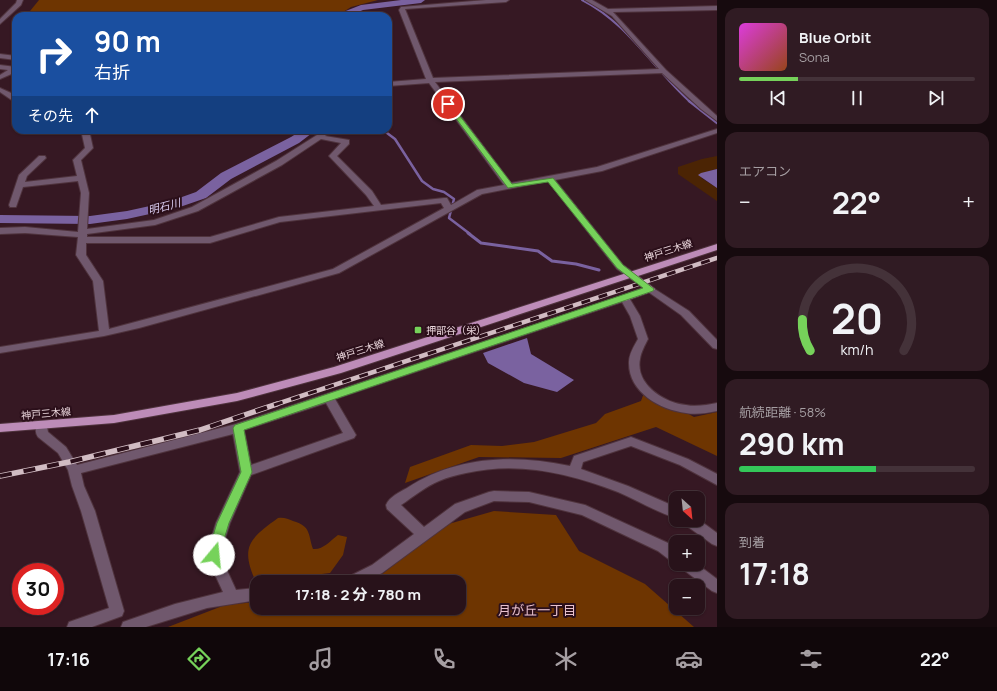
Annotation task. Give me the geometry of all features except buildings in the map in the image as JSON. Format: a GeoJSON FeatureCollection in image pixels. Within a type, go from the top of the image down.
{"type":"FeatureCollection","features":[{"type":"Feature","properties":{"kind":"main road","name":"神戸三木線"},"geometry":{"type":"LineString","coordinates":[[0,428],[114,419],[237,397],[337,370],[632,276],[717,246]]}},
{"type":"Feature","properties":{"kind":"main road"},"geometry":{"type":"LineString","coordinates":[[632,276],[650,289]]}},
{"type":"Feature","properties":{"kind":"main road"},"geometry":{"type":"LineString","coordinates":[[625,298],[650,289]]}},
{"type":"Feature","properties":{"kind":"street"},"geometry":{"type":"LineString","coordinates":[[0,22],[19,4],[20,0]]}},
{"type":"Feature","properties":{"kind":"street"},"geometry":{"type":"LineString","coordinates":[[506,0],[403,8],[402,10],[430,80],[510,187]]}},
{"type":"Feature","properties":{"kind":"street"},"geometry":{"type":"LineString","coordinates":[[588,0],[614,15],[664,71],[705,110],[717,119]]}},
{"type":"Feature","properties":{"kind":"street"},"geometry":{"type":"LineString","coordinates":[[607,11],[717,8]]}},
{"type":"Feature","properties":{"kind":"street"},"geometry":{"type":"LineString","coordinates":[[0,15],[9,15]]}},
{"type":"Feature","properties":{"kind":"street"},"geometry":{"type":"LineString","coordinates":[[0,56],[12,58]]}},
{"type":"Feature","properties":{"kind":"street"},"geometry":{"type":"LineString","coordinates":[[0,67],[12,68]]}},
{"type":"Feature","properties":{"kind":"street"},"geometry":{"type":"LineString","coordinates":[[0,77],[12,71]]}},
{"type":"Feature","properties":{"kind":"street"},"geometry":{"type":"LineString","coordinates":[[392,84],[430,80],[664,71]]}},
{"type":"Feature","properties":{"kind":"street"},"geometry":{"type":"LineString","coordinates":[[0,90],[12,97]]}},
{"type":"Feature","properties":{"kind":"street"},"geometry":{"type":"LineString","coordinates":[[705,110],[717,109]]}},
{"type":"Feature","properties":{"kind":"street"},"geometry":{"type":"LineString","coordinates":[[0,350],[104,333],[139,325],[336,271],[480,192],[599,169],[717,131]]}},
{"type":"Feature","properties":{"kind":"street"},"geometry":{"type":"LineString","coordinates":[[86,134],[89,148],[77,160],[85,193],[81,255],[98,282],[104,333]]}},
{"type":"Feature","properties":{"kind":"street"},"geometry":{"type":"LineString","coordinates":[[82,235],[155,222],[195,209],[279,163],[323,134]]}},
{"type":"Feature","properties":{"kind":"street"},"geometry":{"type":"LineString","coordinates":[[320,137],[346,142],[333,156],[369,193],[379,208]]}},
{"type":"Feature","properties":{"kind":"street"},"geometry":{"type":"LineString","coordinates":[[13,205],[23,176],[42,158]]}},
{"type":"Feature","properties":{"kind":"street"},"geometry":{"type":"LineString","coordinates":[[20,185],[81,178]]}},
{"type":"Feature","properties":{"kind":"street"},"geometry":{"type":"LineString","coordinates":[[550,179],[620,267],[632,276]]}},
{"type":"Feature","properties":{"kind":"street"},"geometry":{"type":"LineString","coordinates":[[0,231],[25,230],[82,235],[210,240],[279,220],[444,200],[449,208]]}},
{"type":"Feature","properties":{"kind":"street"},"geometry":{"type":"LineString","coordinates":[[650,289],[684,313],[717,346]]}},
{"type":"Feature","properties":{"kind":"street"},"geometry":{"type":"LineString","coordinates":[[74,470],[238,428],[625,298],[635,316],[642,339],[634,360],[635,376],[645,390],[655,398],[684,409],[717,407]]}},
{"type":"Feature","properties":{"kind":"street"},"geometry":{"type":"LineString","coordinates":[[246,472],[350,435],[330,398]]}},
{"type":"Feature","properties":{"kind":"street"},"geometry":{"type":"LineString","coordinates":[[42,425],[42,434],[62,450],[74,470],[78,486],[88,511],[117,611],[74,627]]}},
{"type":"Feature","properties":{"kind":"street"},"geometry":{"type":"LineString","coordinates":[[231,595],[214,555],[223,523],[246,472],[238,428]]}},
{"type":"Feature","properties":{"kind":"street"},"geometry":{"type":"LineString","coordinates":[[574,472],[578,459],[631,441],[684,462],[717,480]]}},
{"type":"Feature","properties":{"kind":"street"},"geometry":{"type":"LineString","coordinates":[[424,535],[392,505],[434,478],[472,466],[522,462],[584,474],[639,494],[669,509]]}},
{"type":"Feature","properties":{"kind":"street"},"geometry":{"type":"LineString","coordinates":[[365,575],[377,569],[460,508],[494,496],[529,497],[585,510],[663,547],[669,552]]}},
{"type":"Feature","properties":{"kind":"street"},"geometry":{"type":"LineString","coordinates":[[699,527],[717,540]]}},
{"type":"Feature","properties":{"kind":"street"},"geometry":{"type":"LineString","coordinates":[[695,571],[717,587]]}},
{"type":"Feature","properties":{"kind":"street"},"geometry":{"type":"LineString","coordinates":[[128,627],[183,607],[231,595],[250,594]]}},
{"type":"Feature","properties":{"kind":"shaded area"},"geometry":{"type":"Polygon","coordinates":[[[39,0],[378,0],[351,7],[343,12],[29,12],[39,0]]]}},
{"type":"Feature","properties":{"kind":"shaded area"},"geometry":{"type":"Polygon","coordinates":[[[717,156],[717,169],[712,170],[701,178],[717,188],[717,201],[678,174],[678,167],[717,156]]]}},
{"type":"Feature","properties":{"kind":"shaded area"},"geometry":{"type":"Polygon","coordinates":[[[717,169],[717,188],[698,175],[701,173],[717,169]]]}},
{"type":"Feature","properties":{"kind":"shaded area"},"geometry":{"type":"Polygon","coordinates":[[[527,338],[531,354],[574,380],[557,392],[524,383],[488,363],[483,353],[527,338]]]}},
{"type":"Feature","properties":{"kind":"shaded area"},"geometry":{"type":"Polygon","coordinates":[[[645,390],[694,417],[717,412],[717,456],[656,427],[561,458],[479,457],[405,483],[410,467],[471,445],[502,446],[534,442],[596,423],[605,414],[641,401],[645,390]]]}},
{"type":"Feature","properties":{"kind":"shaded area"},"geometry":{"type":"Polygon","coordinates":[[[494,511],[556,515],[579,551],[645,584],[669,605],[669,615],[680,615],[694,627],[168,627],[225,605],[250,603],[250,615],[466,615],[466,575],[381,575],[445,525],[494,511]]]}},
{"type":"Feature","properties":{"kind":"shaded area"},"geometry":{"type":"Polygon","coordinates":[[[278,518],[286,518],[303,525],[306,528],[313,549],[323,547],[338,535],[347,537],[343,555],[330,573],[314,575],[253,575],[248,552],[254,538],[278,518]]]}},
{"type":"Feature","properties":{"kind":"waterway","name":"明石川"},"geometry":{"type":"LineString","coordinates":[[351,12],[361,8],[421,0]]}},
{"type":"Feature","properties":{"kind":"waterway"},"geometry":{"type":"LineString","coordinates":[[582,0],[613,21],[627,34],[689,101]]}},
{"type":"Feature","properties":{"kind":"waterway"},"geometry":{"type":"LineString","coordinates":[[689,101],[717,123]]}},
{"type":"Feature","properties":{"kind":"waterway","name":"明石川"},"geometry":{"type":"LineString","coordinates":[[0,219],[90,220],[127,215],[172,205],[201,195],[226,176],[304,134]]}},
{"type":"Feature","properties":{"kind":"waterway"},"geometry":{"type":"LineString","coordinates":[[388,134],[395,139],[422,181],[433,189],[444,192],[454,199],[449,218],[470,234]]}},
{"type":"Feature","properties":{"kind":"waterway"},"geometry":{"type":"LineString","coordinates":[[468,233],[481,243],[538,251],[552,261],[576,264],[599,270]]}},
{"type":"Feature","properties":{"kind":"railway"},"geometry":{"type":"LineString","coordinates":[[276,404],[717,258]]}},
{"type":"Feature","properties":{"kind":"railway"},"geometry":{"type":"LineString","coordinates":[[0,476],[69,462],[200,430],[276,404]]}},
{"type":"Feature","properties":{"kind":"place","name":"押部谷（栄）"},"geometry":{"type":"Point","coordinates":[418,330]}},
{"type":"Feature","properties":{"kind":"district","name":"月が丘一丁目"},"geometry":{"type":"Point","coordinates":[537,610]}},
{"type":"Feature","properties":{"kind":"route"},"geometry":{"type":"LineString","coordinates":[[214,555],[223,523],[246,472],[238,428],[650,289],[620,267],[598,237],[550,179],[510,187],[448,104]]}}]}
